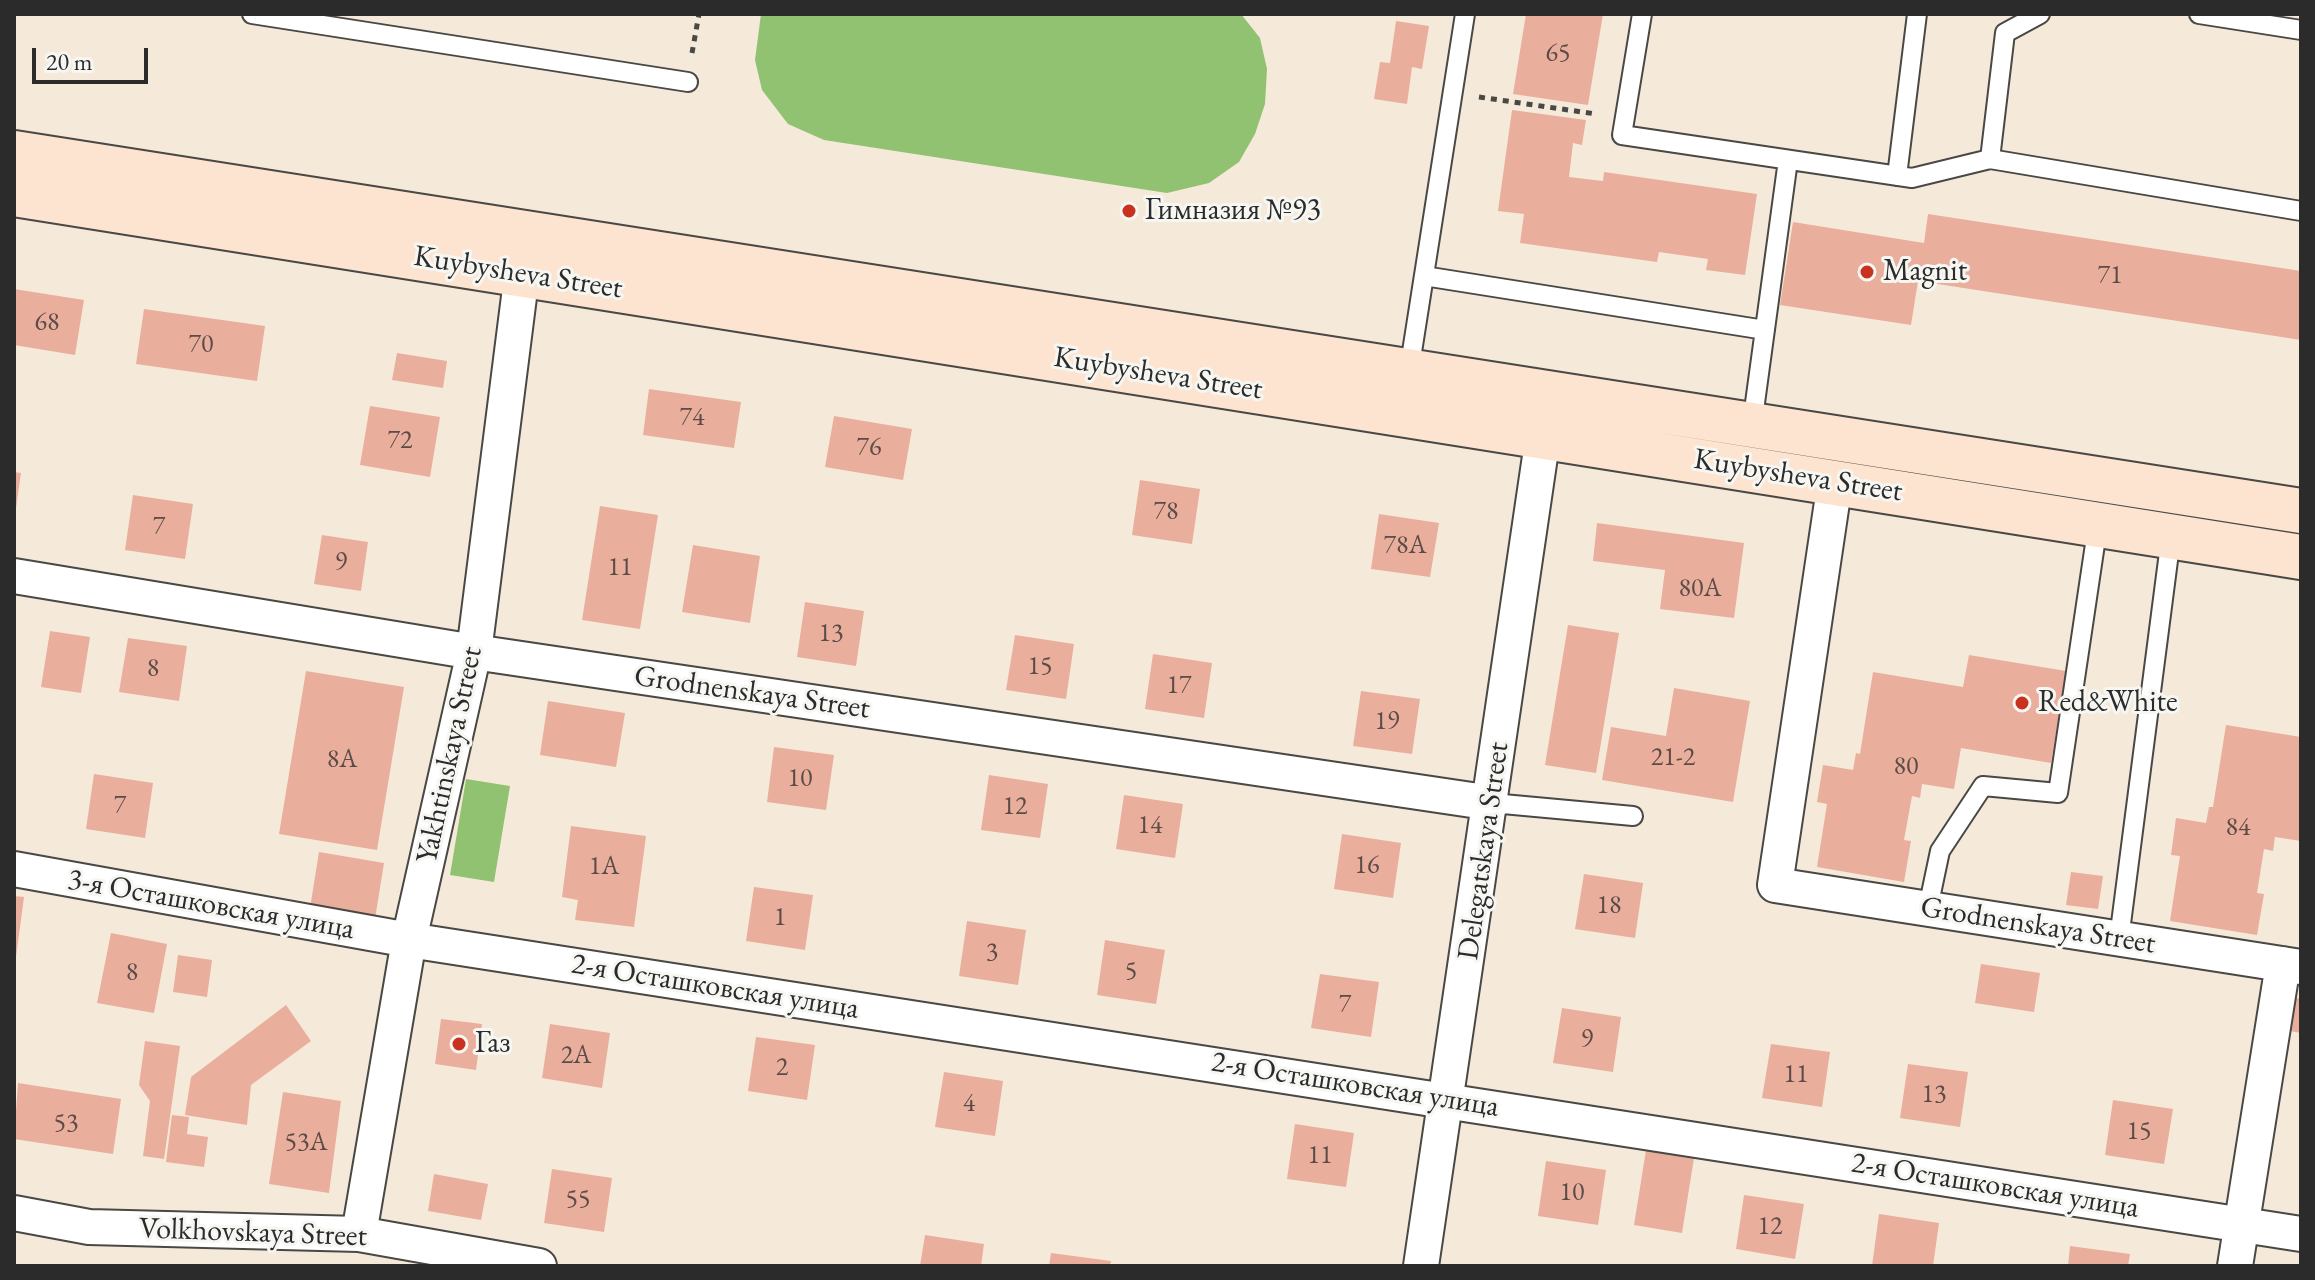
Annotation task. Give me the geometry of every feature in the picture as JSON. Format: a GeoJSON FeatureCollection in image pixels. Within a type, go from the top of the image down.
{"type":"FeatureCollection","features":[{"type":"Feature","properties":{"kind":"main road","name":"Kuybysheva Street"},"geometry":{"type":"LineString","coordinates":[[14,153],[525,253],[1543,436],[2301,557]]}},
{"type":"Feature","properties":{"kind":"main road","name":"Kuybysheva Street"},"geometry":{"type":"LineString","coordinates":[[14,194],[525,253],[1409,371],[2301,511]]}},
{"type":"Feature","properties":{"kind":"main road"},"geometry":{"type":"LineString","coordinates":[[1543,436],[1550,393]]}},
{"type":"Feature","properties":{"kind":"street","name":"Yakhtinskaya Street"},"geometry":{"type":"LineString","coordinates":[[359,1234],[409,940],[474,652],[525,253]]}},
{"type":"Feature","properties":{"kind":"street","name":"Delegatskaya Street"},"geometry":{"type":"LineString","coordinates":[[1421,1266],[1492,803],[1543,436]]}},
{"type":"Feature","properties":{"kind":"street","name":"Grodnenskaya Street"},"geometry":{"type":"LineString","coordinates":[[1835,482],[1775,885],[2292,965]]}},
{"type":"Feature","properties":{"kind":"street","name":"Grodnenskaya Street"},"geometry":{"type":"LineString","coordinates":[[14,576],[474,652],[1492,803]]}},
{"type":"Feature","properties":{"kind":"street","name":"3-я Осташковская улица"},"geometry":{"type":"LineString","coordinates":[[14,869],[409,940]]}},
{"type":"Feature","properties":{"kind":"street","name":"2-я Осташковская улица"},"geometry":{"type":"LineString","coordinates":[[409,940],[2301,1234]]}},
{"type":"Feature","properties":{"kind":"street"},"geometry":{"type":"LineString","coordinates":[[2235,1266],[2292,965]]}},
{"type":"Feature","properties":{"kind":"street","name":"Volkhovskaya Street"},"geometry":{"type":"LineString","coordinates":[[14,1213],[89,1227],[359,1234],[539,1266]]}},
{"type":"Feature","properties":{"kind":"lane"},"geometry":{"type":"LineString","coordinates":[[252,14],[688,82]]}},
{"type":"Feature","properties":{"kind":"lane"},"geometry":{"type":"LineString","coordinates":[[1409,371],[1465,14]]}},
{"type":"Feature","properties":{"kind":"lane"},"geometry":{"type":"LineString","coordinates":[[1642,14],[1622,135],[1912,178],[1990,159],[2301,211]]}},
{"type":"Feature","properties":{"kind":"lane"},"geometry":{"type":"LineString","coordinates":[[1897,176],[1917,14]]}},
{"type":"Feature","properties":{"kind":"lane"},"geometry":{"type":"LineString","coordinates":[[1990,159],[2005,33],[2040,14]]}},
{"type":"Feature","properties":{"kind":"lane"},"geometry":{"type":"LineString","coordinates":[[2199,14],[2301,30]]}},
{"type":"Feature","properties":{"kind":"lane"},"geometry":{"type":"LineString","coordinates":[[1752,425],[1788,160]]}},
{"type":"Feature","properties":{"kind":"lane"},"geometry":{"type":"LineString","coordinates":[[1424,276],[1765,330]]}},
{"type":"Feature","properties":{"kind":"lane"},"geometry":{"type":"LineString","coordinates":[[1928,908],[1940,851],[1983,786],[2058,793],[2098,524]]}},
{"type":"Feature","properties":{"kind":"lane"},"geometry":{"type":"LineString","coordinates":[[2119,939],[2171,536]]}},
{"type":"Feature","properties":{"kind":"lane"},"geometry":{"type":"LineString","coordinates":[[1492,803],[1633,816]]}},
{"type":"Feature","properties":{"kind":"path"},"geometry":{"type":"LineString","coordinates":[[688,82],[699,14]]}},
{"type":"Feature","properties":{"kind":"path"},"geometry":{"type":"LineString","coordinates":[[1453,93],[1625,118]]}},
{"type":"Feature","properties":{"kind":"green space"},"geometry":{"type":"Polygon","coordinates":[[[761,14],[1241,14],[1260,38],[1267,69],[1265,104],[1255,134],[1239,162],[1209,183],[1167,193],[824,140],[788,124],[762,90],[755,60],[761,14]]]}},
{"type":"Feature","properties":{"kind":"green space"},"geometry":{"type":"Polygon","coordinates":[[[466,779],[510,786],[494,882],[450,875],[466,779]]]}},
{"type":"Feature","properties":{"kind":"building"},"geometry":{"type":"Polygon","coordinates":[[[1526,14],[1603,14],[1588,105],[1513,94],[1526,14]]]}},
{"type":"Feature","properties":{"kind":"building"},"geometry":{"type":"Polygon","coordinates":[[[1396,21],[1429,26],[1422,69],[1412,67],[1407,104],[1374,99],[1380,62],[1390,63],[1396,21]]]}},
{"type":"Feature","properties":{"kind":"building"},"geometry":{"type":"Polygon","coordinates":[[[1512,110],[1586,120],[1582,145],[1573,143],[1569,177],[1603,181],[1604,172],[1757,194],[1745,275],[1706,270],[1708,259],[1659,252],[1657,262],[1520,243],[1524,214],[1498,211],[1512,110]]]}},
{"type":"Feature","properties":{"kind":"building"},"geometry":{"type":"Polygon","coordinates":[[[1928,214],[2301,271],[2301,340],[1918,281],[1911,325],[1780,305],[1793,222],[1924,243],[1928,214]]]}},
{"type":"Feature","properties":{"kind":"building"},"geometry":{"type":"Polygon","coordinates":[[[14,289],[84,300],[75,355],[14,345],[14,289]]]}},
{"type":"Feature","properties":{"kind":"building"},"geometry":{"type":"Polygon","coordinates":[[[144,309],[265,326],[257,381],[136,364],[144,309]]]}},
{"type":"Feature","properties":{"kind":"building"},"geometry":{"type":"Polygon","coordinates":[[[397,353],[447,361],[443,388],[392,380],[397,353]]]}},
{"type":"Feature","properties":{"kind":"building"},"geometry":{"type":"Polygon","coordinates":[[[649,389],[741,402],[734,448],[643,435],[649,389]]]}},
{"type":"Feature","properties":{"kind":"building"},"geometry":{"type":"Polygon","coordinates":[[[370,406],[440,417],[430,477],[360,465],[370,406]]]}},
{"type":"Feature","properties":{"kind":"building"},"geometry":{"type":"Polygon","coordinates":[[[834,416],[912,429],[903,480],[825,467],[834,416]]]}},
{"type":"Feature","properties":{"kind":"building"},"geometry":{"type":"Polygon","coordinates":[[[14,472],[21,473],[16,508],[14,508],[14,472]]]}},
{"type":"Feature","properties":{"kind":"building"},"geometry":{"type":"Polygon","coordinates":[[[1140,480],[1200,489],[1192,544],[1132,535],[1140,480]]]}},
{"type":"Feature","properties":{"kind":"building"},"geometry":{"type":"Polygon","coordinates":[[[133,495],[193,504],[185,559],[125,550],[133,495]]]}},
{"type":"Feature","properties":{"kind":"building"},"geometry":{"type":"Polygon","coordinates":[[[600,506],[658,515],[640,629],[582,620],[600,506]]]}},
{"type":"Feature","properties":{"kind":"building"},"geometry":{"type":"Polygon","coordinates":[[[1379,514],[1439,523],[1430,577],[1371,569],[1379,514]]]}},
{"type":"Feature","properties":{"kind":"building"},"geometry":{"type":"Polygon","coordinates":[[[1597,523],[1744,543],[1734,618],[1660,609],[1665,570],[1593,561],[1597,523]]]}},
{"type":"Feature","properties":{"kind":"building"},"geometry":{"type":"Polygon","coordinates":[[[322,535],[368,542],[361,591],[314,584],[322,535]]]}},
{"type":"Feature","properties":{"kind":"building"},"geometry":{"type":"Polygon","coordinates":[[[693,545],[760,556],[750,623],[682,612],[693,545]]]}},
{"type":"Feature","properties":{"kind":"building"},"geometry":{"type":"Polygon","coordinates":[[[805,602],[864,611],[856,666],[797,657],[805,602]]]}},
{"type":"Feature","properties":{"kind":"building"},"geometry":{"type":"Polygon","coordinates":[[[1568,625],[1619,633],[1596,773],[1545,765],[1568,625]]]}},
{"type":"Feature","properties":{"kind":"building"},"geometry":{"type":"Polygon","coordinates":[[[50,631],[90,637],[81,693],[41,687],[50,631]]]}},
{"type":"Feature","properties":{"kind":"building"},"geometry":{"type":"Polygon","coordinates":[[[1015,635],[1074,644],[1066,699],[1006,690],[1015,635]]]}},
{"type":"Feature","properties":{"kind":"building"},"geometry":{"type":"Polygon","coordinates":[[[128,638],[187,646],[179,701],[119,692],[128,638]]]}},
{"type":"Feature","properties":{"kind":"building"},"geometry":{"type":"Polygon","coordinates":[[[1153,654],[1212,663],[1204,718],[1145,709],[1153,654]]]}},
{"type":"Feature","properties":{"kind":"building"},"geometry":{"type":"Polygon","coordinates":[[[1969,655],[2066,671],[2051,763],[1961,748],[1954,789],[1922,784],[1920,798],[1912,796],[1904,840],[1911,841],[1904,882],[1817,867],[1827,804],[1817,802],[1823,765],[1853,770],[1856,753],[1860,754],[1873,672],[1963,687],[1969,655]]]}},
{"type":"Feature","properties":{"kind":"building"},"geometry":{"type":"Polygon","coordinates":[[[306,671],[404,687],[377,850],[279,834],[306,671]]]}},
{"type":"Feature","properties":{"kind":"building"},"geometry":{"type":"Polygon","coordinates":[[[1674,688],[1750,701],[1733,802],[1602,780],[1611,727],[1666,736],[1674,688]]]}},
{"type":"Feature","properties":{"kind":"building"},"geometry":{"type":"Polygon","coordinates":[[[1361,691],[1420,699],[1412,754],[1353,746],[1361,691]]]}},
{"type":"Feature","properties":{"kind":"building"},"geometry":{"type":"Polygon","coordinates":[[[548,701],[625,713],[616,767],[540,755],[548,701]]]}},
{"type":"Feature","properties":{"kind":"building"},"geometry":{"type":"Polygon","coordinates":[[[2226,725],[2301,737],[2301,841],[2275,837],[2273,851],[2264,849],[2257,893],[2264,894],[2257,935],[2170,921],[2180,856],[2171,855],[2176,818],[2206,823],[2209,807],[2213,807],[2226,725]]]}},
{"type":"Feature","properties":{"kind":"building"},"geometry":{"type":"Polygon","coordinates":[[[774,747],[834,755],[826,810],[767,802],[774,747]]]}},
{"type":"Feature","properties":{"kind":"building"},"geometry":{"type":"Polygon","coordinates":[[[94,774],[153,783],[145,838],[86,829],[94,774]]]}},
{"type":"Feature","properties":{"kind":"building"},"geometry":{"type":"Polygon","coordinates":[[[989,775],[1048,784],[1040,838],[981,830],[989,775]]]}},
{"type":"Feature","properties":{"kind":"building"},"geometry":{"type":"Polygon","coordinates":[[[1124,795],[1183,804],[1175,858],[1116,849],[1124,795]]]}},
{"type":"Feature","properties":{"kind":"building"},"geometry":{"type":"Polygon","coordinates":[[[571,826],[646,836],[634,927],[575,920],[578,900],[562,897],[571,826]]]}},
{"type":"Feature","properties":{"kind":"building"},"geometry":{"type":"Polygon","coordinates":[[[1342,834],[1401,843],[1393,898],[1334,889],[1342,834]]]}},
{"type":"Feature","properties":{"kind":"building"},"geometry":{"type":"Polygon","coordinates":[[[319,852],[384,863],[375,919],[310,908],[319,852]]]}},
{"type":"Feature","properties":{"kind":"building"},"geometry":{"type":"Polygon","coordinates":[[[2071,872],[2103,876],[2098,909],[2066,905],[2071,872]]]}},
{"type":"Feature","properties":{"kind":"building"},"geometry":{"type":"Polygon","coordinates":[[[1584,874],[1643,883],[1635,938],[1575,929],[1584,874]]]}},
{"type":"Feature","properties":{"kind":"building"},"geometry":{"type":"Polygon","coordinates":[[[754,887],[813,895],[805,950],[746,941],[754,887]]]}},
{"type":"Feature","properties":{"kind":"building"},"geometry":{"type":"Polygon","coordinates":[[[14,896],[24,897],[16,957],[14,956],[14,896]]]}},
{"type":"Feature","properties":{"kind":"building"},"geometry":{"type":"Polygon","coordinates":[[[967,921],[1026,930],[1018,985],[959,976],[967,921]]]}},
{"type":"Feature","properties":{"kind":"building"},"geometry":{"type":"Polygon","coordinates":[[[111,933],[167,944],[154,1013],[97,1003],[111,933]]]}},
{"type":"Feature","properties":{"kind":"building"},"geometry":{"type":"Polygon","coordinates":[[[1105,940],[1165,950],[1156,1004],[1097,995],[1105,940]]]}},
{"type":"Feature","properties":{"kind":"building"},"geometry":{"type":"Polygon","coordinates":[[[178,955],[212,960],[207,997],[173,992],[178,955]]]}},
{"type":"Feature","properties":{"kind":"building"},"geometry":{"type":"Polygon","coordinates":[[[1981,964],[2040,973],[2034,1012],[1975,1003],[1981,964]]]}},
{"type":"Feature","properties":{"kind":"building"},"geometry":{"type":"Polygon","coordinates":[[[1320,974],[1379,982],[1371,1037],[1311,1028],[1320,974]]]}},
{"type":"Feature","properties":{"kind":"building"},"geometry":{"type":"Polygon","coordinates":[[[2296,998],[2301,999],[2301,1033],[2290,1031],[2296,998]]]}},
{"type":"Feature","properties":{"kind":"building"},"geometry":{"type":"Polygon","coordinates":[[[286,1005],[311,1041],[251,1085],[247,1125],[185,1115],[191,1077],[286,1005]]]}},
{"type":"Feature","properties":{"kind":"building"},"geometry":{"type":"Polygon","coordinates":[[[1562,1008],[1621,1017],[1613,1072],[1553,1063],[1562,1008]]]}},
{"type":"Feature","properties":{"kind":"building","name":"Газ"},"geometry":{"type":"Polygon","coordinates":[[[441,1019],[482,1024],[476,1070],[435,1064],[441,1019]]]}},
{"type":"Feature","properties":{"kind":"building"},"geometry":{"type":"Polygon","coordinates":[[[550,1024],[610,1033],[602,1088],[542,1078],[550,1024]]]}},
{"type":"Feature","properties":{"kind":"building"},"geometry":{"type":"Polygon","coordinates":[[[756,1037],[815,1045],[807,1100],[748,1091],[756,1037]]]}},
{"type":"Feature","properties":{"kind":"building"},"geometry":{"type":"Polygon","coordinates":[[[145,1041],[180,1046],[164,1159],[143,1156],[150,1101],[139,1085],[145,1041]]]}},
{"type":"Feature","properties":{"kind":"building"},"geometry":{"type":"Polygon","coordinates":[[[1771,1044],[1830,1052],[1822,1107],[1762,1098],[1771,1044]]]}},
{"type":"Feature","properties":{"kind":"building"},"geometry":{"type":"Polygon","coordinates":[[[1908,1064],[1968,1072],[1960,1127],[1900,1118],[1908,1064]]]}},
{"type":"Feature","properties":{"kind":"building"},"geometry":{"type":"Polygon","coordinates":[[[944,1072],[1003,1081],[995,1136],[935,1127],[944,1072]]]}},
{"type":"Feature","properties":{"kind":"building"},"geometry":{"type":"Polygon","coordinates":[[[18,1083],[121,1099],[113,1154],[14,1139],[18,1083]]]}},
{"type":"Feature","properties":{"kind":"building"},"geometry":{"type":"Polygon","coordinates":[[[283,1092],[341,1101],[329,1193],[269,1184],[283,1092]]]}},
{"type":"Feature","properties":{"kind":"building"},"geometry":{"type":"Polygon","coordinates":[[[2113,1100],[2173,1109],[2164,1164],[2105,1155],[2113,1100]]]}},
{"type":"Feature","properties":{"kind":"building"},"geometry":{"type":"Polygon","coordinates":[[[172,1115],[189,1117],[187,1134],[208,1137],[204,1167],[166,1162],[172,1115]]]}},
{"type":"Feature","properties":{"kind":"building"},"geometry":{"type":"Polygon","coordinates":[[[1295,1124],[1354,1133],[1346,1187],[1287,1179],[1295,1124]]]}},
{"type":"Feature","properties":{"kind":"building"},"geometry":{"type":"Polygon","coordinates":[[[1646,1150],[1694,1158],[1682,1233],[1634,1225],[1646,1150]]]}},
{"type":"Feature","properties":{"kind":"building"},"geometry":{"type":"Polygon","coordinates":[[[1546,1161],[1606,1170],[1598,1225],[1538,1216],[1546,1161]]]}},
{"type":"Feature","properties":{"kind":"building"},"geometry":{"type":"Polygon","coordinates":[[[552,1169],[612,1178],[604,1232],[544,1223],[552,1169]]]}},
{"type":"Feature","properties":{"kind":"building"},"geometry":{"type":"Polygon","coordinates":[[[434,1174],[488,1184],[481,1220],[428,1211],[434,1174]]]}},
{"type":"Feature","properties":{"kind":"building"},"geometry":{"type":"Polygon","coordinates":[[[1744,1195],[1804,1204],[1795,1259],[1736,1249],[1744,1195]]]}},
{"type":"Feature","properties":{"kind":"building"},"geometry":{"type":"Polygon","coordinates":[[[1879,1214],[1939,1223],[1933,1266],[1872,1266],[1879,1214]]]}},
{"type":"Feature","properties":{"kind":"building"},"geometry":{"type":"Polygon","coordinates":[[[925,1235],[984,1244],[981,1266],[920,1266],[925,1235]]]}},
{"type":"Feature","properties":{"kind":"building"},"geometry":{"type":"Polygon","coordinates":[[[2070,1246],[2130,1254],[2128,1266],[2068,1266],[2070,1246]]]}},
{"type":"Feature","properties":{"kind":"building"},"geometry":{"type":"Polygon","coordinates":[[[1051,1253],[1111,1261],[1110,1266],[1049,1266],[1051,1253]]]}},
{"type":"Feature","properties":{"kind":"place","name":"Гимназия №93"},"geometry":{"type":"Point","coordinates":[1129,211]}},
{"type":"Feature","properties":{"kind":"place","name":"Magnit"},"geometry":{"type":"Point","coordinates":[1867,272]}},
{"type":"Feature","properties":{"kind":"place","name":"Red&White"},"geometry":{"type":"Point","coordinates":[2022,703]}},
{"type":"Feature","properties":{"kind":"place","name":"Газ"},"geometry":{"type":"Point","coordinates":[459,1044]}}]}
